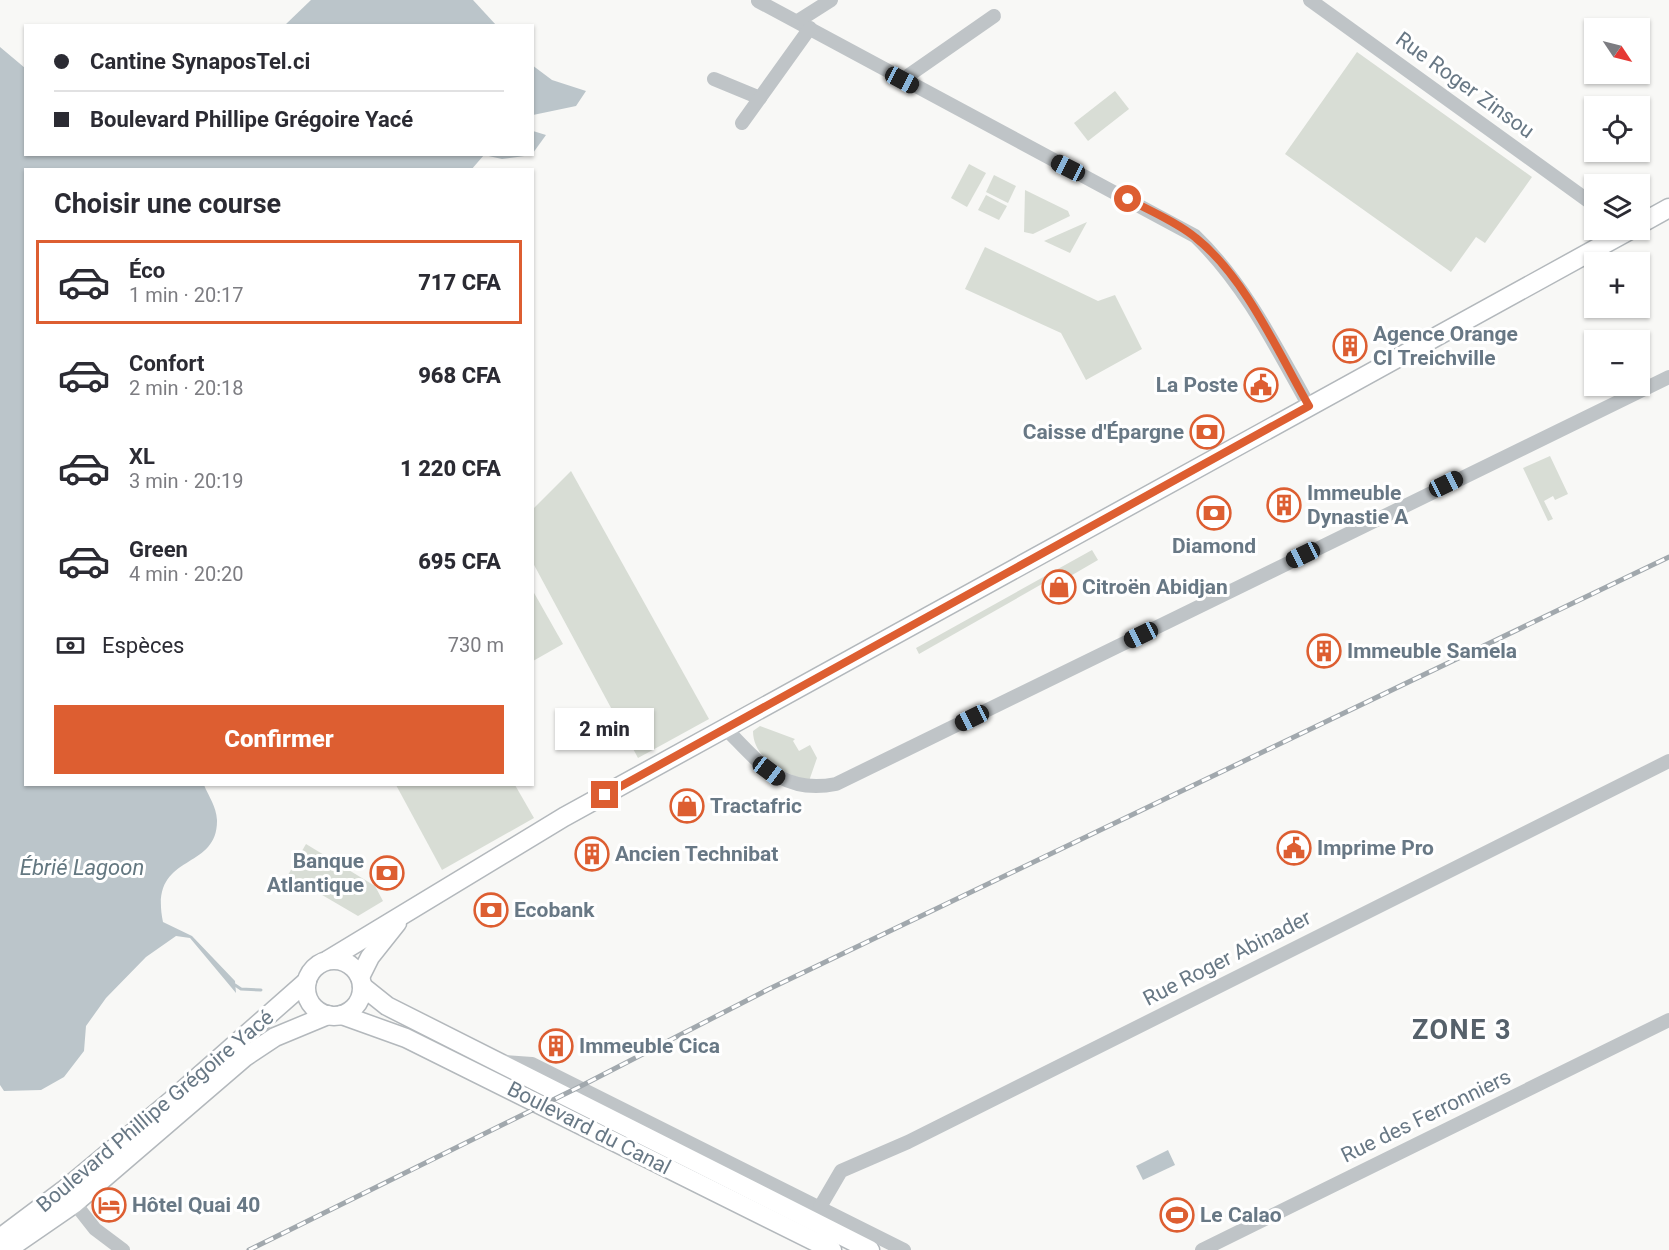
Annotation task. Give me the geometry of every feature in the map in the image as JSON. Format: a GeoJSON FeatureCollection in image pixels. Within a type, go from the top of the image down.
{"type":"FeatureCollection","features":[{"type":"Feature","properties":{"kind":"main road"},"geometry":{"type":"LineString","coordinates":[[1650,218],[1669,208]]}},
{"type":"Feature","properties":{"kind":"main road"},"geometry":{"type":"LineString","coordinates":[[406,913],[370,957],[361,981],[357,1004],[335,1015],[313,1006],[308,999],[307,981],[315,967],[564,817],[1611,240]]}},
{"type":"Feature","properties":{"kind":"main road"},"geometry":{"type":"LineString","coordinates":[[328,960],[344,961],[356,970],[361,981]]}},
{"type":"Feature","properties":{"kind":"main road","name":"Boulevard Phillipe Grégoire Yacé"},"geometry":{"type":"LineString","coordinates":[[7,1250],[307,981]]}},
{"type":"Feature","properties":{"kind":"main road","name":"Boulevard du Canal"},"geometry":{"type":"LineString","coordinates":[[361,981],[387,1006],[870,1250]]}},
{"type":"Feature","properties":{"kind":"main road","name":"Boulevard du Canal"},"geometry":{"type":"LineString","coordinates":[[335,1015],[406,1038],[513,1089],[832,1250]]}},
{"type":"Feature","properties":{"kind":"main road","name":"Boulevard Phillipe Grégoire Yacé"},"geometry":{"type":"LineString","coordinates":[[0,1238],[69,1196],[245,1057],[275,1037],[335,1015]]}},
{"type":"Feature","properties":{"kind":"street"},"geometry":{"type":"LineString","coordinates":[[742,123],[760,98],[804,24],[831,0]]}},
{"type":"Feature","properties":{"kind":"street","name":"Rue Roger Zinsou"},"geometry":{"type":"LineString","coordinates":[[1310,0],[1584,198]]}},
{"type":"Feature","properties":{"kind":"street"},"geometry":{"type":"LineString","coordinates":[[758,1],[1195,236],[1219,261],[1247,298],[1309,406]]}},
{"type":"Feature","properties":{"kind":"street"},"geometry":{"type":"LineString","coordinates":[[902,80],[993,16]]}},
{"type":"Feature","properties":{"kind":"street"},"geometry":{"type":"LineString","coordinates":[[714,79],[760,98]]}},
{"type":"Feature","properties":{"kind":"street"},"geometry":{"type":"LineString","coordinates":[[725,728],[782,780],[813,787],[836,784],[1669,377]]}},
{"type":"Feature","properties":{"kind":"street","name":"Rue Roger Abinader"},"geometry":{"type":"LineString","coordinates":[[819,1207],[841,1171],[908,1142],[1669,761]]}},
{"type":"Feature","properties":{"kind":"street","name":"Rue des Ferronniers"},"geometry":{"type":"LineString","coordinates":[[1202,1250],[1669,1020]]}},
{"type":"Feature","properties":{"kind":"street","name":"Boulevard du Canal"},"geometry":{"type":"LineString","coordinates":[[498,1062],[532,1064],[904,1250]]}},
{"type":"Feature","properties":{"kind":"street"},"geometry":{"type":"LineString","coordinates":[[69,1196],[95,1229],[123,1250]]}},
{"type":"Feature","properties":{"kind":"shaded area"},"geometry":{"type":"Polygon","coordinates":[[[1357,52],[1532,177],[1485,243],[1476,237],[1451,272],[1285,154],[1357,52]]]}},
{"type":"Feature","properties":{"kind":"shaded area"},"geometry":{"type":"Polygon","coordinates":[[[1115,91],[1129,109],[1088,141],[1074,123],[1115,91]]]}},
{"type":"Feature","properties":{"kind":"shaded area"},"geometry":{"type":"Polygon","coordinates":[[[969,164],[986,173],[967,207],[951,198],[969,164]]]}},
{"type":"Feature","properties":{"kind":"shaded area"},"geometry":{"type":"Polygon","coordinates":[[[994,175],[1016,186],[1008,203],[986,192],[994,175]]]}},
{"type":"Feature","properties":{"kind":"shaded area"},"geometry":{"type":"Polygon","coordinates":[[[1025,190],[1068,211],[1070,216],[1033,234],[1024,232],[1025,190]]]}},
{"type":"Feature","properties":{"kind":"shaded area"},"geometry":{"type":"Polygon","coordinates":[[[986,195],[1007,206],[999,220],[978,210],[986,195]]]}},
{"type":"Feature","properties":{"kind":"shaded area"},"geometry":{"type":"Polygon","coordinates":[[[1087,222],[1070,253],[1044,241],[1087,222]]]}},
{"type":"Feature","properties":{"kind":"shaded area"},"geometry":{"type":"Polygon","coordinates":[[[985,247],[1098,301],[1115,295],[1142,349],[1086,380],[1061,333],[965,289],[985,247]]]}},
{"type":"Feature","properties":{"kind":"shaded area"},"geometry":{"type":"Polygon","coordinates":[[[1550,456],[1568,494],[1555,500],[1553,496],[1544,501],[1553,519],[1548,521],[1523,468],[1550,456]]]}},
{"type":"Feature","properties":{"kind":"shaded area"},"geometry":{"type":"Polygon","coordinates":[[[571,471],[709,719],[638,758],[534,565],[534,508],[571,471]]]}},
{"type":"Feature","properties":{"kind":"shaded area"},"geometry":{"type":"Polygon","coordinates":[[[1092,550],[1098,560],[1067,578],[1063,572],[919,654],[916,648],[1092,550]]]}},
{"type":"Feature","properties":{"kind":"shaded area"},"geometry":{"type":"Polygon","coordinates":[[[534,593],[563,644],[534,660],[534,593]]]}},
{"type":"Feature","properties":{"kind":"shaded area"},"geometry":{"type":"Polygon","coordinates":[[[760,726],[795,739],[793,741],[799,751],[810,745],[817,758],[809,781],[781,770],[765,758],[754,741],[753,731],[760,726]]]}},
{"type":"Feature","properties":{"kind":"shaded area"},"geometry":{"type":"Polygon","coordinates":[[[397,786],[516,786],[534,818],[442,870],[397,786]]]}},
{"type":"Feature","properties":{"kind":"shaded area"},"geometry":{"type":"Polygon","coordinates":[[[306,844],[375,886],[383,901],[358,916],[288,875],[306,844]]]}},
{"type":"Feature","properties":{"kind":"water"},"geometry":{"type":"Polygon","coordinates":[[[311,0],[473,0],[495,24],[286,24],[311,0]]]}},
{"type":"Feature","properties":{"kind":"water","name":"Ébrié Lagoon"},"geometry":{"type":"Polygon","coordinates":[[[0,47],[24,67],[24,156],[483,156],[473,168],[24,168],[24,786],[204,786],[214,806],[217,820],[214,837],[207,848],[174,872],[165,884],[161,899],[163,922],[192,936],[235,981],[236,993],[190,938],[176,936],[146,957],[106,998],[86,1026],[84,1051],[64,1077],[41,1090],[4,1091],[0,1085],[0,47]]]}},
{"type":"Feature","properties":{"kind":"water"},"geometry":{"type":"Polygon","coordinates":[[[534,66],[552,80],[586,91],[576,106],[534,115],[534,66]]]}},
{"type":"Feature","properties":{"kind":"water"},"geometry":{"type":"Polygon","coordinates":[[[534,131],[546,135],[534,152],[534,131]]]}},
{"type":"Feature","properties":{"kind":"water","name":"Ébrié Lagoon"},"geometry":{"type":"Polygon","coordinates":[[[488,156],[524,156],[502,159],[488,156]]]}},
{"type":"Feature","properties":{"kind":"water"},"geometry":{"type":"Polygon","coordinates":[[[1168,1150],[1175,1165],[1143,1180],[1136,1166],[1168,1150]]]}},
{"type":"Feature","properties":{"kind":"waterway"},"geometry":{"type":"LineString","coordinates":[[235,985],[241,989],[261,990]]}},
{"type":"Feature","properties":{"kind":"railway"},"geometry":{"type":"LineString","coordinates":[[249,1250],[579,1087],[769,989],[1669,557]]}},
{"type":"Feature","properties":{"kind":"place","name":"Agence Orange CI Treichville"},"geometry":{"type":"Point","coordinates":[1350,346]}},
{"type":"Feature","properties":{"kind":"place","name":"La Poste"},"geometry":{"type":"Point","coordinates":[1261,385]}},
{"type":"Feature","properties":{"kind":"place","name":"Caisse d'Épargne"},"geometry":{"type":"Point","coordinates":[1207,432]}},
{"type":"Feature","properties":{"kind":"place","name":"Immeuble Dynastie A"},"geometry":{"type":"Point","coordinates":[1284,505]}},
{"type":"Feature","properties":{"kind":"place","name":"Diamond"},"geometry":{"type":"Point","coordinates":[1214,513]}},
{"type":"Feature","properties":{"kind":"place","name":"Citroën Abidjan"},"geometry":{"type":"Point","coordinates":[1059,587]}},
{"type":"Feature","properties":{"kind":"place","name":"Immeuble Samela"},"geometry":{"type":"Point","coordinates":[1324,651]}},
{"type":"Feature","properties":{"kind":"place","name":"Tractafric"},"geometry":{"type":"Point","coordinates":[687,806]}},
{"type":"Feature","properties":{"kind":"place","name":"Imprime Pro"},"geometry":{"type":"Point","coordinates":[1294,848]}},
{"type":"Feature","properties":{"kind":"place","name":"Ancien Technibat"},"geometry":{"type":"Point","coordinates":[592,854]}},
{"type":"Feature","properties":{"kind":"place","name":"Banque Atlantique"},"geometry":{"type":"Point","coordinates":[387,873]}},
{"type":"Feature","properties":{"kind":"place","name":"Ecobank"},"geometry":{"type":"Point","coordinates":[491,910]}},
{"type":"Feature","properties":{"kind":"place","name":"Immeuble Cica"},"geometry":{"type":"Point","coordinates":[556,1046]}},
{"type":"Feature","properties":{"kind":"place","name":"Hôtel Quai 40"},"geometry":{"type":"Point","coordinates":[109,1205]}},
{"type":"Feature","properties":{"kind":"place","name":"Le Calao"},"geometry":{"type":"Point","coordinates":[1177,1215]}},
{"type":"Feature","properties":{"kind":"district","name":"ZONE 3"},"geometry":{"type":"Point","coordinates":[1462,1030]}},
{"type":"Feature","properties":{"kind":"route"},"geometry":{"type":"LineString","coordinates":[[605,795],[993,583],[1309,406],[1233,277],[1195,236],[1128,199]]}}]}
